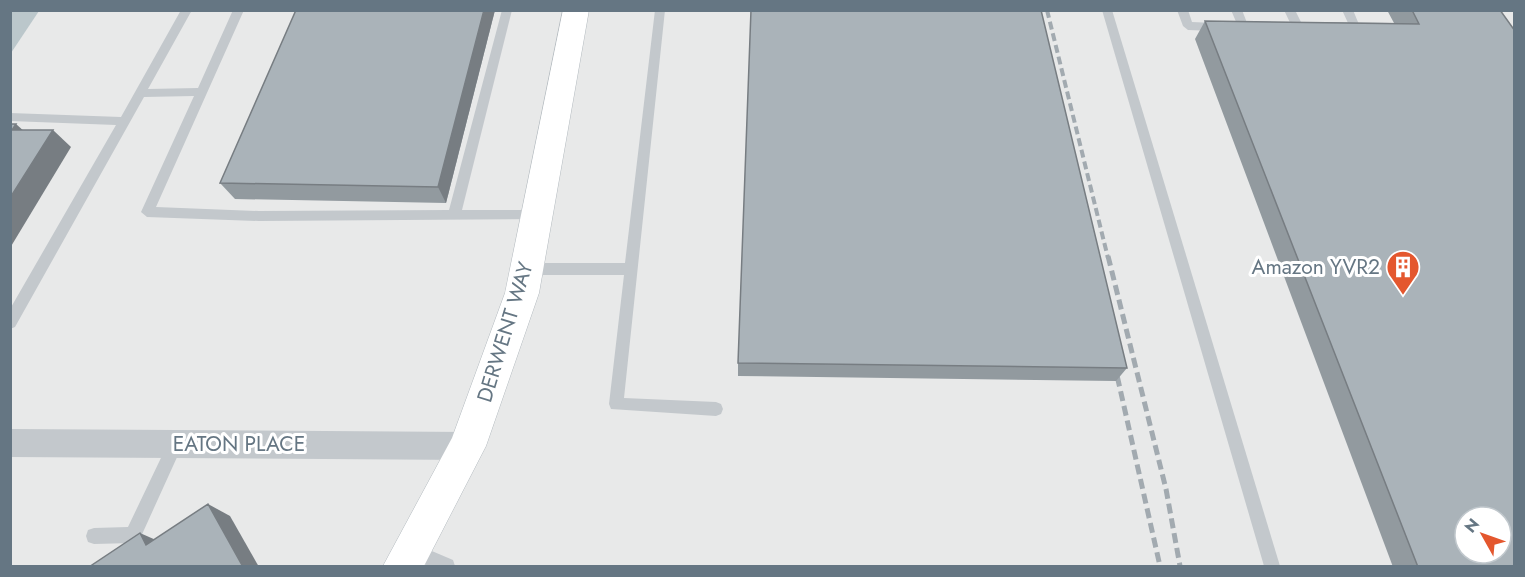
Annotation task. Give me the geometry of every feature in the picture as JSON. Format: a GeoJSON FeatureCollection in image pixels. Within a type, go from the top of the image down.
{"type":"FeatureCollection","features":[{"type":"Feature","properties":{"kind":"street","name":"DERWENT WAY"},"geometry":{"type":"LineString","coordinates":[[407,559],[468,446],[522,293],[576,10]]}},
{"type":"Feature","properties":{"kind":"street","name":"EATON PLACE"},"geometry":{"type":"LineString","coordinates":[[10,443],[468,446]]}},
{"type":"Feature","properties":{"kind":"lane"},"geometry":{"type":"LineString","coordinates":[[10,323],[187,10]]}},
{"type":"Feature","properties":{"kind":"lane"},"geometry":{"type":"LineString","coordinates":[[239,10],[147,212],[259,216],[537,215]]}},
{"type":"Feature","properties":{"kind":"lane"},"geometry":{"type":"LineString","coordinates":[[454,215],[507,10]]}},
{"type":"Feature","properties":{"kind":"lane"},"geometry":{"type":"LineString","coordinates":[[660,10],[616,404],[716,409]]}},
{"type":"Feature","properties":{"kind":"lane"},"geometry":{"type":"LineString","coordinates":[[1107,10],[1272,567]]}},
{"type":"Feature","properties":{"kind":"lane"},"geometry":{"type":"LineString","coordinates":[[1182,10],[1188,26],[1244,28],[1236,10]]}},
{"type":"Feature","properties":{"kind":"lane"},"geometry":{"type":"LineString","coordinates":[[1289,10],[1296,26],[1355,27],[1347,10]]}},
{"type":"Feature","properties":{"kind":"lane"},"geometry":{"type":"LineString","coordinates":[[139,93],[202,92]]}},
{"type":"Feature","properties":{"kind":"lane"},"geometry":{"type":"LineString","coordinates":[[10,117],[123,121]]}},
{"type":"Feature","properties":{"kind":"lane"},"geometry":{"type":"LineString","coordinates":[[526,269],[632,269]]}},
{"type":"Feature","properties":{"kind":"lane"},"geometry":{"type":"LineString","coordinates":[[94,536],[133,535],[175,444]]}},
{"type":"Feature","properties":{"kind":"lane"},"geometry":{"type":"LineString","coordinates":[[407,559],[447,567]]}},
{"type":"Feature","properties":{"kind":"shaded area"},"geometry":{"type":"Polygon","coordinates":[[[10,11],[1514,11],[1514,566],[11,566],[10,11]]]}},
{"type":"Feature","properties":{"kind":"shaded area"},"geometry":{"type":"Polygon","coordinates":[[[10,11],[39,11],[11,53],[10,11]]]}},
{"type":"Feature","properties":{"kind":"building"},"geometry":{"type":"Polygon","coordinates":[[[296,10],[484,10],[438,187],[220,183],[296,10]]]}},
{"type":"Feature","properties":{"kind":"building"},"geometry":{"type":"Polygon","coordinates":[[[751,10],[1041,10],[1127,368],[738,363],[751,10]]]}},
{"type":"Feature","properties":{"kind":"building","name":"Amazon YVR2"},"geometry":{"type":"Polygon","coordinates":[[[1412,10],[1500,10],[1515,31],[1515,567],[1418,567],[1205,21],[1419,24],[1412,10]]]}},
{"type":"Feature","properties":{"kind":"building"},"geometry":{"type":"Polygon","coordinates":[[[10,124],[16,124],[12,130],[53,130],[10,198],[10,124]]]}},
{"type":"Feature","properties":{"kind":"building"},"geometry":{"type":"Polygon","coordinates":[[[208,504],[243,567],[89,567],[140,533],[146,545],[208,504]]]}},
{"type":"Feature","properties":{"kind":"railway"},"geometry":{"type":"LineString","coordinates":[[1047,10],[1108,258]]}},
{"type":"Feature","properties":{"kind":"railway"},"geometry":{"type":"LineString","coordinates":[[1108,256],[1166,489],[1180,566]]}},
{"type":"Feature","properties":{"kind":"railway"},"geometry":{"type":"LineString","coordinates":[[1114,362],[1160,566]]}},
{"type":"Feature","properties":{"kind":"place","name":"Amazon YVR2"},"geometry":{"type":"Point","coordinates":[1403,296]}}]}
